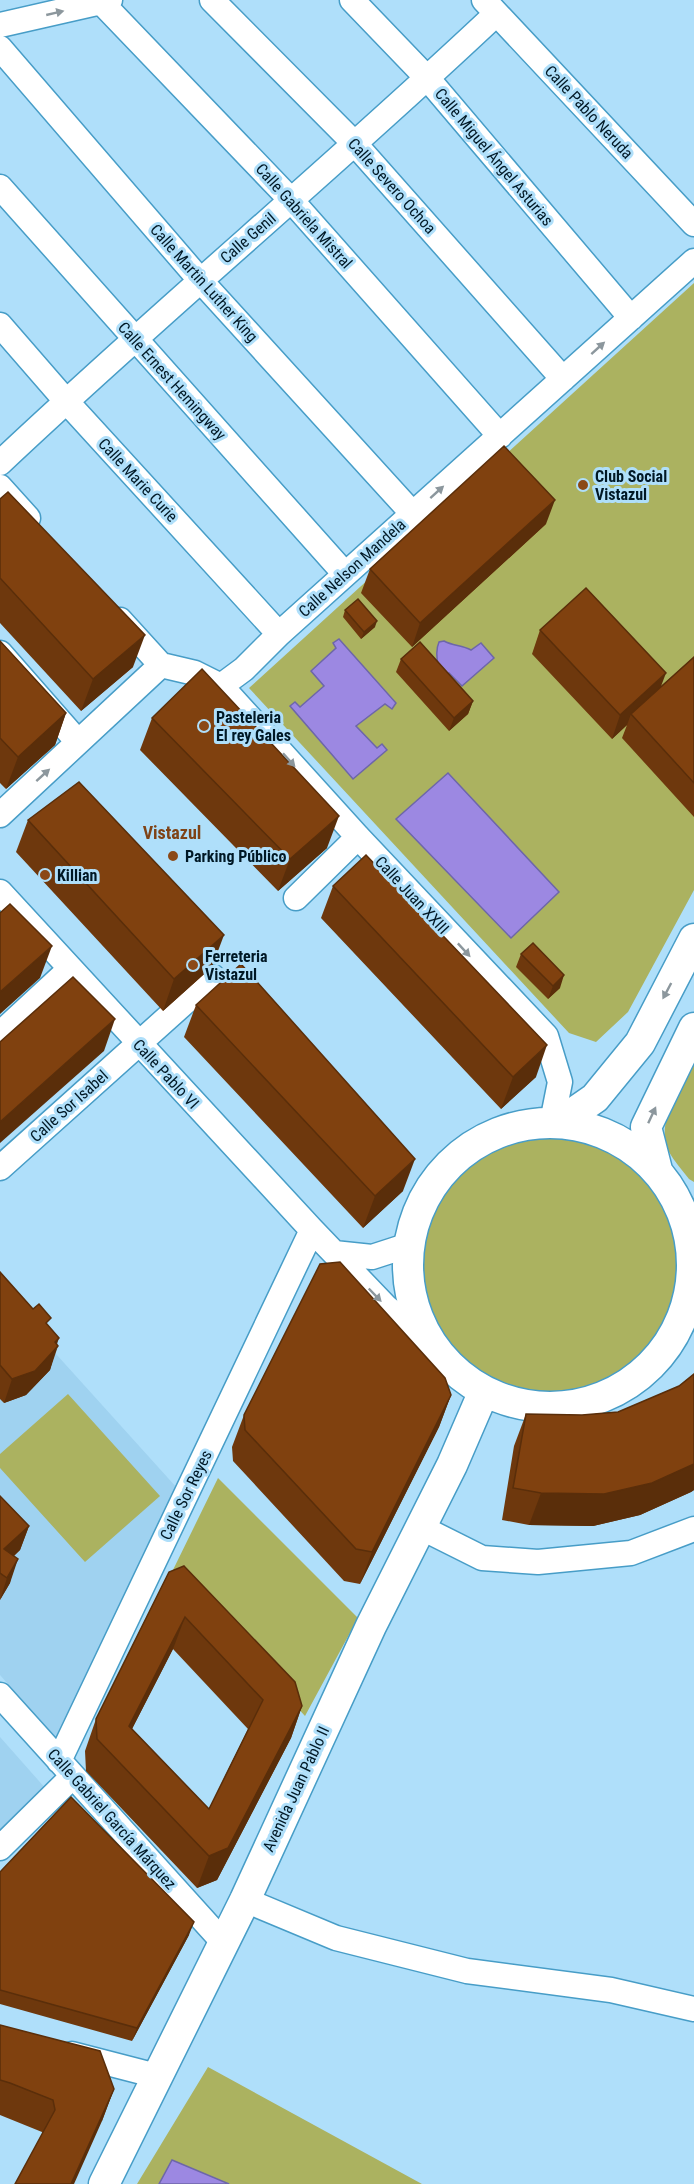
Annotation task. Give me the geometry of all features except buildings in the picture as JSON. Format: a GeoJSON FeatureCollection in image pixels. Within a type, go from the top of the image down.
{"type":"FeatureCollection","features":[{"type":"Feature","properties":{"kind":"main road"},"geometry":{"type":"LineString","coordinates":[[555,1123],[595,1098],[640,1043],[694,939]]}},
{"type":"Feature","properties":{"kind":"main road"},"geometry":{"type":"LineString","coordinates":[[657,1170],[646,1127],[694,1028]]}},
{"type":"Feature","properties":{"kind":"main road"},"geometry":{"type":"LineString","coordinates":[[555,1123],[596,1130],[629,1146],[657,1170],[691,1224],[693,1271],[683,1318],[658,1358],[621,1389],[577,1405],[529,1406],[484,1391],[455,1371],[432,1345],[416,1314],[408,1280],[409,1245],[420,1206],[450,1164],[474,1145],[511,1128],[555,1123]]}},
{"type":"Feature","properties":{"kind":"main road","name":"Avenida Juan Pablo II"},"geometry":{"type":"LineString","coordinates":[[104,2184],[224,1943],[420,1527],[452,1465],[484,1391]]}},
{"type":"Feature","properties":{"kind":"street","name":"Calle Severo Ochoa"},"geometry":{"type":"LineString","coordinates":[[212,0],[355,144],[563,379]]}},
{"type":"Feature","properties":{"kind":"street","name":"Calle Miguel Ángel Asturias"},"geometry":{"type":"LineString","coordinates":[[352,0],[428,80],[631,318]]}},
{"type":"Feature","properties":{"kind":"street"},"geometry":{"type":"LineString","coordinates":[[0,26],[105,1]]}},
{"type":"Feature","properties":{"kind":"street","name":"Calle Gabriela Mistral"},"geometry":{"type":"LineString","coordinates":[[105,1],[291,200],[500,436]]}},
{"type":"Feature","properties":{"kind":"street","name":"Calle Genil"},"geometry":{"type":"LineString","coordinates":[[0,463],[133,339],[428,80],[490,7]]}},
{"type":"Feature","properties":{"kind":"street","name":"Calle Pablo Neruda"},"geometry":{"type":"LineString","coordinates":[[490,7],[694,224]]}},
{"type":"Feature","properties":{"kind":"street","name":"Calle Martin Luther King"},"geometry":{"type":"LineString","coordinates":[[0,48],[200,280],[413,514]]}},
{"type":"Feature","properties":{"kind":"street","name":"Calle Ernest Hemingway"},"geometry":{"type":"LineString","coordinates":[[0,187],[133,339],[345,574]]}},
{"type":"Feature","properties":{"kind":"street","name":"Calle Nelson Mandela"},"geometry":{"type":"LineString","coordinates":[[221,686],[244,669],[345,574],[694,261]]}},
{"type":"Feature","properties":{"kind":"street","name":"Calle Marie Curie"},"geometry":{"type":"LineString","coordinates":[[0,325],[66,401],[279,634]]}},
{"type":"Feature","properties":{"kind":"street"},"geometry":{"type":"LineString","coordinates":[[0,487],[46,538]]}},
{"type":"Feature","properties":{"kind":"street"},"geometry":{"type":"LineString","coordinates":[[101,599],[161,665],[195,673],[221,686]]}},
{"type":"Feature","properties":{"kind":"street"},"geometry":{"type":"LineString","coordinates":[[0,654],[78,742]]}},
{"type":"Feature","properties":{"kind":"street"},"geometry":{"type":"LineString","coordinates":[[0,815],[161,665]]}},
{"type":"Feature","properties":{"kind":"street","name":"Calle Juan XXIII"},"geometry":{"type":"LineString","coordinates":[[221,686],[357,837],[546,1036],[560,1082],[555,1123]]}},
{"type":"Feature","properties":{"kind":"street"},"geometry":{"type":"LineString","coordinates":[[296,898],[357,837]]}},
{"type":"Feature","properties":{"kind":"street","name":"Calle Pablo VI"},"geometry":{"type":"LineString","coordinates":[[0,892],[312,1230],[386,1307],[432,1345]]}},
{"type":"Feature","properties":{"kind":"street"},"geometry":{"type":"LineString","coordinates":[[0,1034],[69,969]]}},
{"type":"Feature","properties":{"kind":"street","name":"Calle Sor Isabel"},"geometry":{"type":"LineString","coordinates":[[0,1168],[213,977]]}},
{"type":"Feature","properties":{"kind":"street","name":"Calle Sor Reyes"},"geometry":{"type":"LineString","coordinates":[[0,1848],[66,1768],[312,1230]]}},
{"type":"Feature","properties":{"kind":"street"},"geometry":{"type":"LineString","coordinates":[[334,1253],[372,1257],[409,1245]]}},
{"type":"Feature","properties":{"kind":"street"},"geometry":{"type":"LineString","coordinates":[[420,1527],[482,1558],[538,1562],[631,1552],[694,1529]]}},
{"type":"Feature","properties":{"kind":"street","name":"Calle Gabriel García Márquez"},"geometry":{"type":"LineString","coordinates":[[0,1695],[224,1943]]}},
{"type":"Feature","properties":{"kind":"street"},"geometry":{"type":"LineString","coordinates":[[244,1900],[336,1938],[467,1971],[611,1990],[694,2009]]}},
{"type":"Feature","properties":{"kind":"street"},"geometry":{"type":"LineString","coordinates":[[45,2046],[157,2076]]}},
{"type":"Feature","properties":{"kind":"shaded area"},"geometry":{"type":"Polygon","coordinates":[[[339,639],[396,703],[392,709],[385,704],[356,726],[377,748],[382,744],[387,750],[353,779],[290,706],[295,702],[300,707],[324,686],[311,671],[336,648],[333,643],[339,639]]]}},
{"type":"Feature","properties":{"kind":"shaded area"},"geometry":{"type":"Polygon","coordinates":[[[444,641],[471,650],[481,643],[494,658],[462,686],[449,673],[442,678],[437,651],[439,642],[444,641]]]}},
{"type":"Feature","properties":{"kind":"shaded area"},"geometry":{"type":"Polygon","coordinates":[[[448,773],[559,892],[511,938],[396,819],[448,773]]]}},
{"type":"Feature","properties":{"kind":"shaded area"},"geometry":{"type":"Polygon","coordinates":[[[0,1292],[177,1488],[57,1739],[0,1675],[0,1292]]]}},
{"type":"Feature","properties":{"kind":"shaded area"},"geometry":{"type":"Polygon","coordinates":[[[0,1737],[46,1789],[0,1831],[0,1737]]]}},
{"type":"Feature","properties":{"kind":"shaded area"},"geometry":{"type":"Polygon","coordinates":[[[172,2160],[229,2184],[159,2184],[172,2160]]]}},
{"type":"Feature","properties":{"kind":"green space","name":"Club Social Vistazul"},"geometry":{"type":"Polygon","coordinates":[[[694,283],[694,890],[628,1012],[596,1042],[569,1033],[249,688],[694,283]]]}},
{"type":"Feature","properties":{"kind":"green space"},"geometry":{"type":"Polygon","coordinates":[[[694,1058],[694,1182],[689,1179],[669,1152],[665,1141],[665,1129],[671,1104],[694,1058]]]}},
{"type":"Feature","properties":{"kind":"green space"},"geometry":{"type":"Polygon","coordinates":[[[551,1124],[579,1127],[605,1135],[629,1148],[651,1165],[668,1187],[681,1211],[689,1237],[692,1265],[689,1293],[681,1319],[668,1343],[651,1365],[629,1382],[605,1395],[579,1403],[551,1406],[523,1403],[497,1395],[473,1382],[451,1365],[434,1343],[421,1319],[413,1293],[410,1265],[413,1237],[421,1211],[434,1187],[451,1165],[473,1148],[497,1135],[523,1127],[551,1124]]]}},
{"type":"Feature","properties":{"kind":"green space"},"geometry":{"type":"Polygon","coordinates":[[[68,1394],[160,1496],[85,1562],[0,1468],[0,1454],[68,1394]]]}},
{"type":"Feature","properties":{"kind":"green space"},"geometry":{"type":"Polygon","coordinates":[[[218,1478],[358,1618],[305,1716],[172,1572],[218,1478]]]}},
{"type":"Feature","properties":{"kind":"green space"},"geometry":{"type":"Polygon","coordinates":[[[208,2067],[422,2184],[137,2184],[208,2067]]]}},
{"type":"Feature","properties":{"kind":"place","name":"Club Social Vistazul"},"geometry":{"type":"Point","coordinates":[583,485]}},
{"type":"Feature","properties":{"kind":"place","name":"Pasteleria El rey Gales"},"geometry":{"type":"Point","coordinates":[204,726]}},
{"type":"Feature","properties":{"kind":"place","name":"Parking Público"},"geometry":{"type":"Point","coordinates":[173,856]}},
{"type":"Feature","properties":{"kind":"place","name":"Killian"},"geometry":{"type":"Point","coordinates":[45,875]}},
{"type":"Feature","properties":{"kind":"place","name":"Ferreteria Vistazul"},"geometry":{"type":"Point","coordinates":[193,965]}},
{"type":"Feature","properties":{"kind":"district","name":"Vistazul"},"geometry":{"type":"Point","coordinates":[172,832]}}]}
